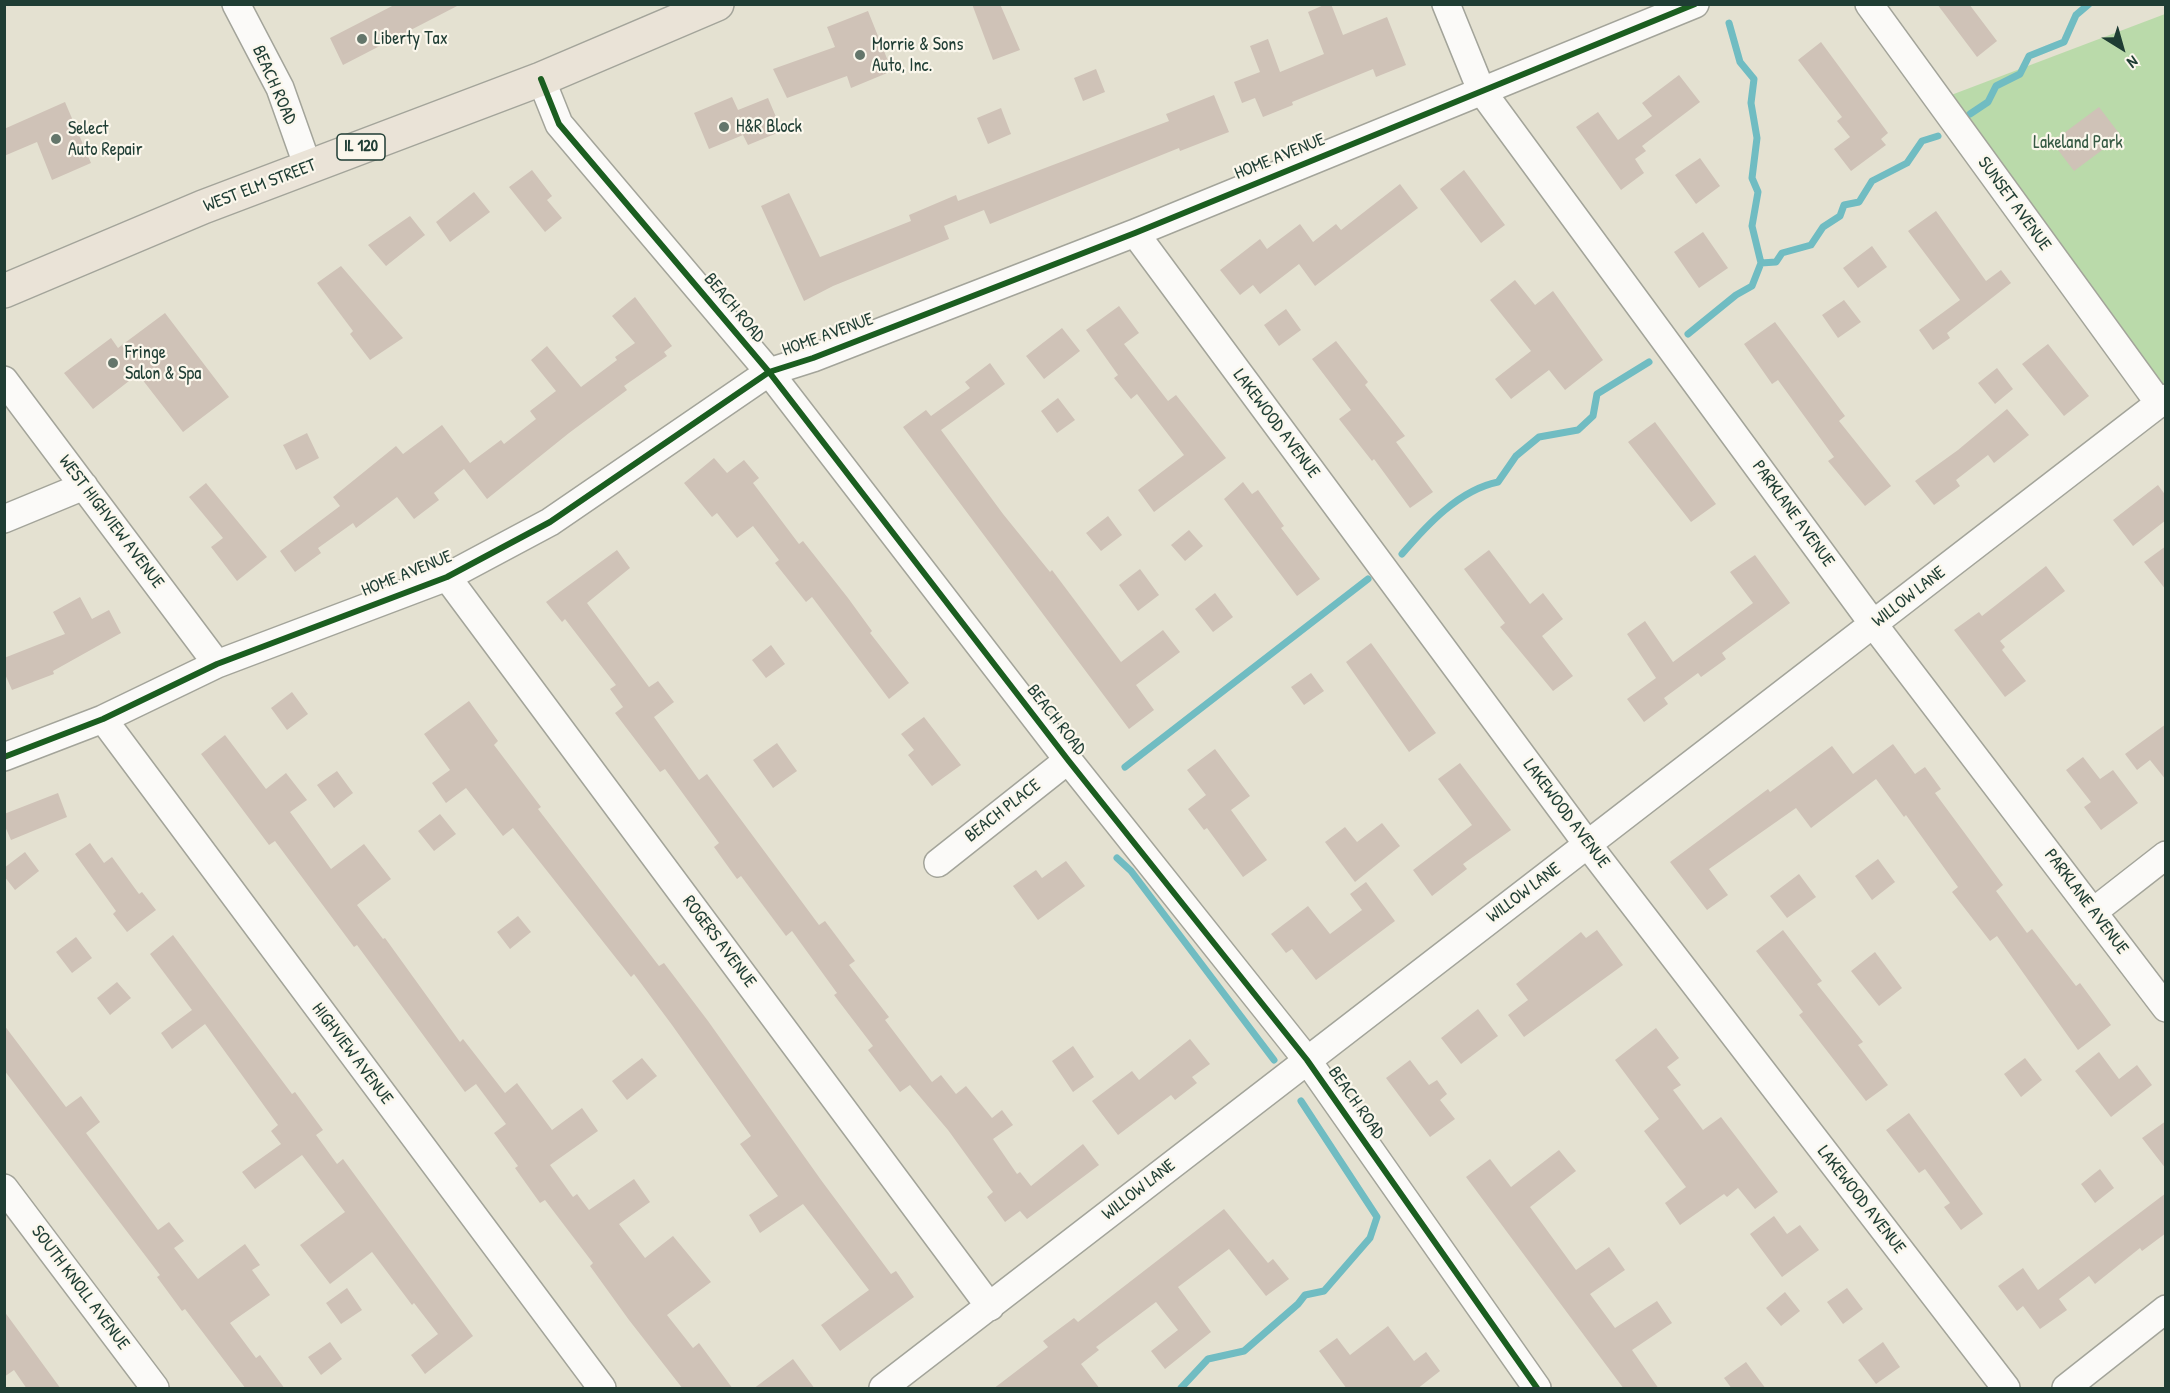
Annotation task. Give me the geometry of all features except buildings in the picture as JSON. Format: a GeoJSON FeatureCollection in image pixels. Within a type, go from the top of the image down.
{"type":"FeatureCollection","features":[{"type":"Feature","properties":{"kind":"main road","name":"WEST ELM STREET"},"geometry":{"type":"LineString","coordinates":[[4,291],[203,207],[541,79],[717,4]]}},
{"type":"Feature","properties":{"kind":"street","name":"BEACH ROAD"},"geometry":{"type":"LineString","coordinates":[[236,4],[280,88],[308,167]]}},
{"type":"Feature","properties":{"kind":"street","name":"PARKLANE AVENUE"},"geometry":{"type":"LineString","coordinates":[[1446,4],[1481,90],[1874,625],[2166,1008]]}},
{"type":"Feature","properties":{"kind":"street","name":"HOME AVENUE"},"geometry":{"type":"LineString","coordinates":[[4,757],[103,719],[217,664],[447,577],[550,522],[769,372],[825,354],[1135,233],[1695,4]]}},
{"type":"Feature","properties":{"kind":"street","name":"SUNSET AVENUE"},"geometry":{"type":"LineString","coordinates":[[1869,4],[2162,400]]}},
{"type":"Feature","properties":{"kind":"street","name":"BEACH ROAD"},"geometry":{"type":"LineString","coordinates":[[541,79],[559,124],[769,372],[1068,760],[1307,1060],[1529,1386]]}},
{"type":"Feature","properties":{"kind":"street","name":"LAKEWOOD AVENUE"},"geometry":{"type":"LineString","coordinates":[[1135,233],[1588,844],[2006,1389]]}},
{"type":"Feature","properties":{"kind":"street","name":"WEST HIGHVIEW AVENUE"},"geometry":{"type":"LineString","coordinates":[[4,380],[217,664]]}},
{"type":"Feature","properties":{"kind":"street","name":"WILLOW LANE"},"geometry":{"type":"LineString","coordinates":[[883,1389],[1874,625],[2162,400]]}},
{"type":"Feature","properties":{"kind":"street"},"geometry":{"type":"LineString","coordinates":[[4,519],[84,486]]}},
{"type":"Feature","properties":{"kind":"street","name":"ROGERS AVENUE"},"geometry":{"type":"LineString","coordinates":[[447,577],[990,1307]]}},
{"type":"Feature","properties":{"kind":"street","name":"HIGHVIEW AVENUE"},"geometry":{"type":"LineString","coordinates":[[103,719],[602,1389]]}},
{"type":"Feature","properties":{"kind":"street","name":"BEACH PLACE"},"geometry":{"type":"LineString","coordinates":[[938,863],[1068,760]]}},
{"type":"Feature","properties":{"kind":"street"},"geometry":{"type":"LineString","coordinates":[[2093,912],[2166,855]]}},
{"type":"Feature","properties":{"kind":"street","name":"SOUTH KNOLL AVENUE"},"geometry":{"type":"LineString","coordinates":[[4,1188],[155,1389]]}},
{"type":"Feature","properties":{"kind":"street"},"geometry":{"type":"LineString","coordinates":[[2066,1389],[2166,1309]]}},
{"type":"Feature","properties":{"kind":"green space","name":"Lakeland Park"},"geometry":{"type":"Polygon","coordinates":[[[2165,14],[2166,398],[1938,100],[2165,14]]]}},
{"type":"Feature","properties":{"kind":"waterway"},"geometry":{"type":"LineString","coordinates":[[1970,114],[1988,102],[1996,86],[2020,74],[2029,56],[2064,42],[2076,15],[2089,4]]}},
{"type":"Feature","properties":{"kind":"waterway"},"geometry":{"type":"LineString","coordinates":[[1688,334],[1736,295],[1752,286],[1761,263],[1752,226],[1758,192],[1752,178],[1757,138],[1751,103],[1754,79],[1740,62],[1729,23]]}},
{"type":"Feature","properties":{"kind":"waterway"},"geometry":{"type":"LineString","coordinates":[[1761,263],[1776,262],[1782,253],[1811,245],[1823,227],[1840,216],[1844,205],[1859,202],[1872,181],[1907,163],[1922,141],[1938,136]]}},
{"type":"Feature","properties":{"kind":"waterway"},"geometry":{"type":"LineString","coordinates":[[1402,554],[1445,510],[1470,493],[1498,482],[1516,456],[1539,437],[1578,430],[1593,416],[1597,394],[1649,362]]}},
{"type":"Feature","properties":{"kind":"waterway"},"geometry":{"type":"LineString","coordinates":[[1125,767],[1368,579]]}},
{"type":"Feature","properties":{"kind":"waterway"},"geometry":{"type":"LineString","coordinates":[[1117,858],[1131,871],[1274,1060]]}},
{"type":"Feature","properties":{"kind":"waterway"},"geometry":{"type":"LineString","coordinates":[[1181,1388],[1208,1359],[1244,1351],[1298,1304],[1305,1295],[1324,1291],[1370,1238],[1377,1217],[1301,1101]]}},
{"type":"Feature","properties":{"kind":"cycle path"},"geometry":{"type":"LineString","coordinates":[[4,757],[103,719],[217,664],[447,577],[550,522],[769,372],[813,358],[1135,233],[1695,4]]}},
{"type":"Feature","properties":{"kind":"cycle path"},"geometry":{"type":"LineString","coordinates":[[541,79],[559,124],[769,372],[1068,760],[1307,1060],[1537,1388]]}},
{"type":"Feature","properties":{"kind":"place","name":"Liberty Tax"},"geometry":{"type":"Point","coordinates":[362,39]}},
{"type":"Feature","properties":{"kind":"place","name":"Morrie & Sons Auto, Inc."},"geometry":{"type":"Point","coordinates":[860,55]}},
{"type":"Feature","properties":{"kind":"place","name":"H&R Block"},"geometry":{"type":"Point","coordinates":[724,127]}},
{"type":"Feature","properties":{"kind":"place","name":"Select Auto Repair"},"geometry":{"type":"Point","coordinates":[56,139]}},
{"type":"Feature","properties":{"kind":"place","name":"Fringe Salon & Spa"},"geometry":{"type":"Point","coordinates":[113,363]}}]}
